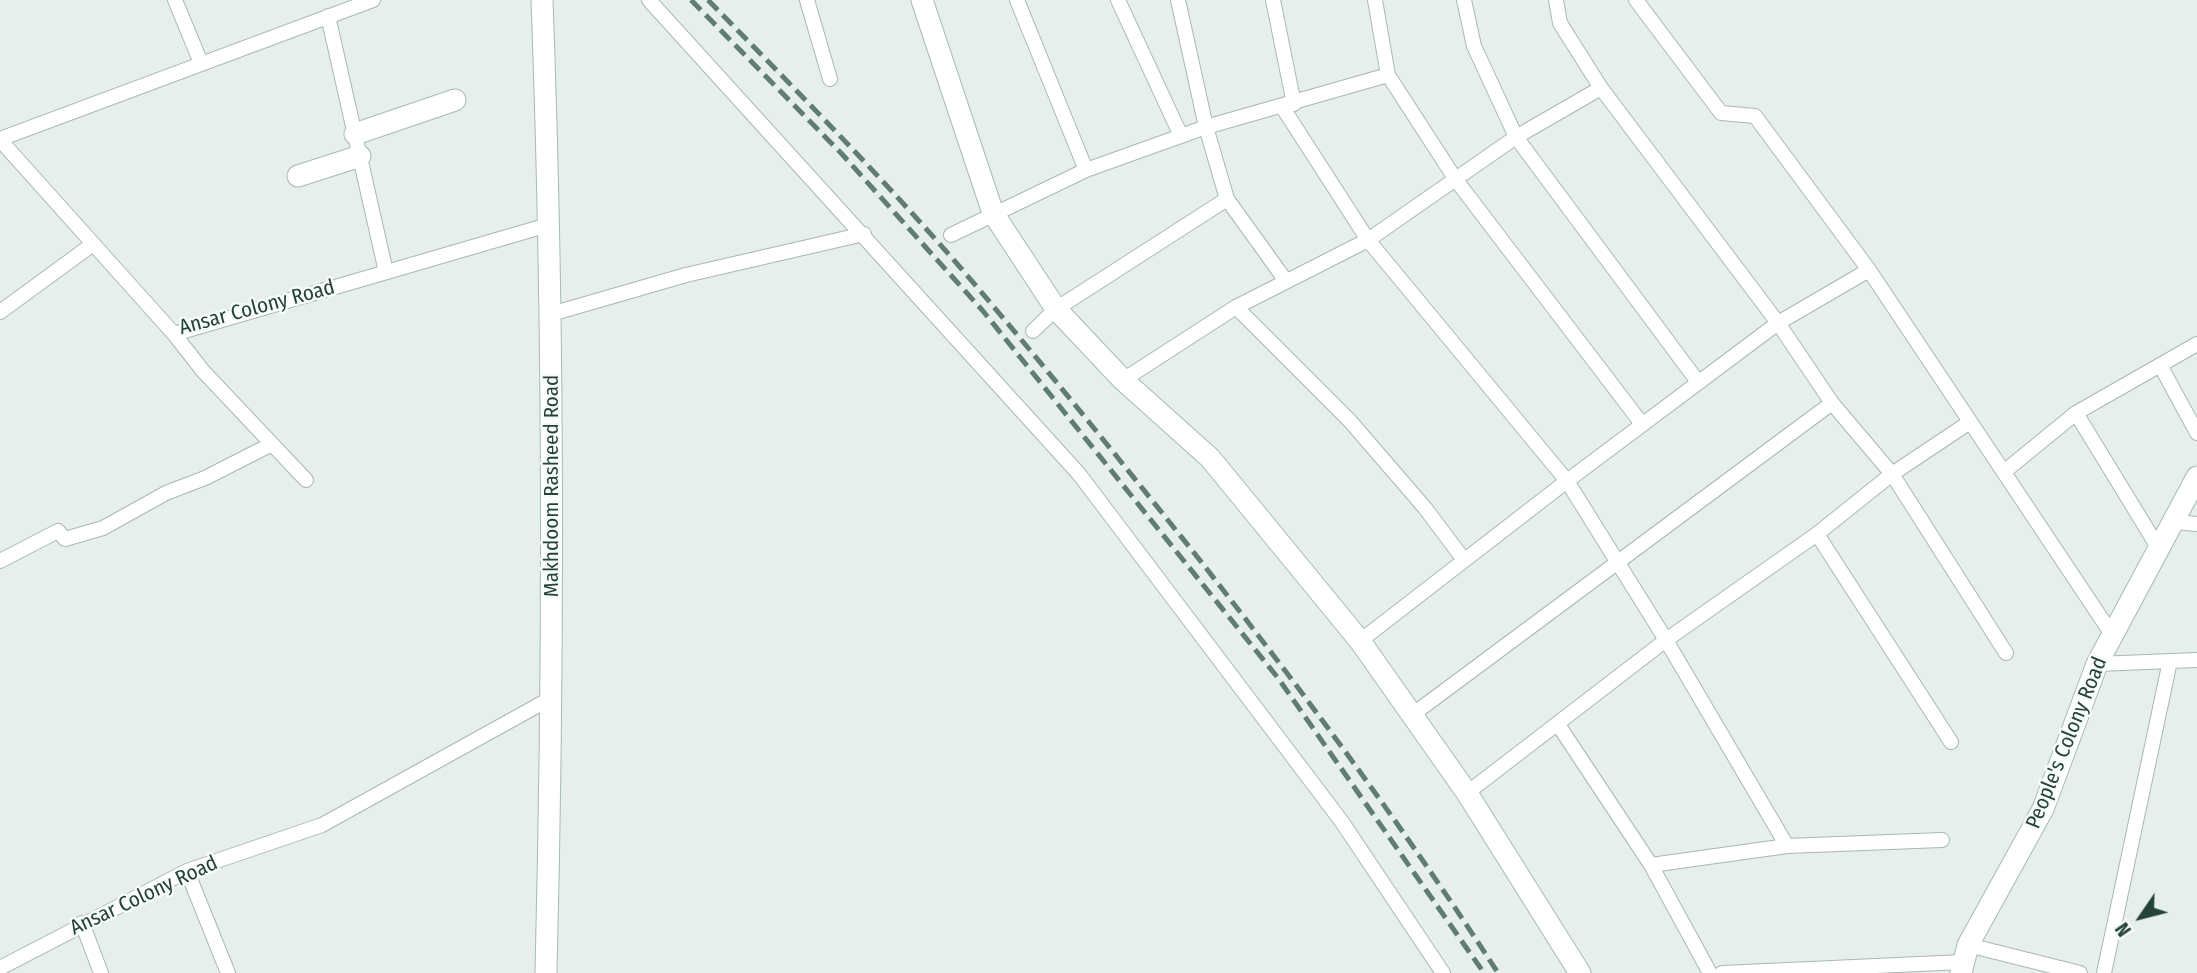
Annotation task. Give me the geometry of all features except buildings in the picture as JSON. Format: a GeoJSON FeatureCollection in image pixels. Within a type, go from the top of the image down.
{"type":"FeatureCollection","features":[{"type":"Feature","properties":{"kind":"street"},"geometry":{"type":"LineString","coordinates":[[175,0],[201,63]]}},
{"type":"Feature","properties":{"kind":"street","name":"Ansar Colony Road"},"geometry":{"type":"LineString","coordinates":[[373,0],[348,4],[328,16],[1,140],[174,334],[548,225]]}},
{"type":"Feature","properties":{"kind":"street","name":"Makhdoom Rasheed Road"},"geometry":{"type":"LineString","coordinates":[[542,0],[551,314],[553,697],[546,973]]}},
{"type":"Feature","properties":{"kind":"street"},"geometry":{"type":"LineString","coordinates":[[649,0],[1079,474],[1342,822],[1443,973]]}},
{"type":"Feature","properties":{"kind":"street"},"geometry":{"type":"LineString","coordinates":[[807,0],[830,79]]}},
{"type":"Feature","properties":{"kind":"street"},"geometry":{"type":"LineString","coordinates":[[922,0],[993,213],[1056,309],[1123,380],[1210,458],[1360,641],[1467,793],[1580,973]]}},
{"type":"Feature","properties":{"kind":"street"},"geometry":{"type":"LineString","coordinates":[[1017,0],[1086,170]]}},
{"type":"Feature","properties":{"kind":"street"},"geometry":{"type":"LineString","coordinates":[[1118,0],[1181,136]]}},
{"type":"Feature","properties":{"kind":"street"},"geometry":{"type":"LineString","coordinates":[[1178,0],[1206,127],[1227,199],[1286,281]]}},
{"type":"Feature","properties":{"kind":"street"},"geometry":{"type":"LineString","coordinates":[[1273,0],[1288,106],[1368,240],[1567,481],[1666,640],[1787,846]]}},
{"type":"Feature","properties":{"kind":"street"},"geometry":{"type":"LineString","coordinates":[[1375,0],[1388,75],[1456,180],[1642,424]]}},
{"type":"Feature","properties":{"kind":"street"},"geometry":{"type":"LineString","coordinates":[[1464,0],[1474,46],[1516,137],[1698,382]]}},
{"type":"Feature","properties":{"kind":"street"},"geometry":{"type":"LineString","coordinates":[[1556,0],[1560,23],[1601,88],[1778,323],[1832,403],[1892,474],[2006,653]]}},
{"type":"Feature","properties":{"kind":"street"},"geometry":{"type":"LineString","coordinates":[[1636,0],[1721,113],[1755,116],[1869,270],[2113,636]]}},
{"type":"Feature","properties":{"kind":"street"},"geometry":{"type":"LineString","coordinates":[[328,16],[386,272]]}},
{"type":"Feature","properties":{"kind":"street"},"geometry":{"type":"LineString","coordinates":[[951,235],[1086,170],[1206,127],[1288,106],[1388,75]]}},
{"type":"Feature","properties":{"kind":"street"},"geometry":{"type":"LineString","coordinates":[[1123,380],[1236,307],[1368,240],[1516,137],[1601,88]]}},
{"type":"Feature","properties":{"kind":"street"},"geometry":{"type":"LineString","coordinates":[[355,134],[455,100]]}},
{"type":"Feature","properties":{"kind":"street"},"geometry":{"type":"LineString","coordinates":[[298,176],[360,156]]}},
{"type":"Feature","properties":{"kind":"street"},"geometry":{"type":"LineString","coordinates":[[1033,331],[1056,309],[1227,199]]}},
{"type":"Feature","properties":{"kind":"street"},"geometry":{"type":"LineString","coordinates":[[551,314],[686,275],[864,234]]}},
{"type":"Feature","properties":{"kind":"street"},"geometry":{"type":"LineString","coordinates":[[0,312],[93,244]]}},
{"type":"Feature","properties":{"kind":"street"},"geometry":{"type":"LineString","coordinates":[[1360,641],[1778,323],[1869,270]]}},
{"type":"Feature","properties":{"kind":"street"},"geometry":{"type":"LineString","coordinates":[[1236,307],[1350,421],[1425,508],[1464,560]]}},
{"type":"Feature","properties":{"kind":"street"},"geometry":{"type":"LineString","coordinates":[[174,334],[203,371],[306,480]]}},
{"type":"Feature","properties":{"kind":"street"},"geometry":{"type":"LineString","coordinates":[[2005,471],[2076,413],[2197,344]]}},
{"type":"Feature","properties":{"kind":"street"},"geometry":{"type":"LineString","coordinates":[[2160,365],[2197,433]]}},
{"type":"Feature","properties":{"kind":"street"},"geometry":{"type":"LineString","coordinates":[[1412,715],[1832,403]]}},
{"type":"Feature","properties":{"kind":"street"},"geometry":{"type":"LineString","coordinates":[[2076,413],[2158,549]]}},
{"type":"Feature","properties":{"kind":"street"},"geometry":{"type":"LineString","coordinates":[[1467,793],[1559,726],[1666,640],[1816,534],[1892,474],[1970,422]]}},
{"type":"Feature","properties":{"kind":"street"},"geometry":{"type":"LineString","coordinates":[[0,561],[58,531],[65,539],[103,528],[166,493],[205,478],[272,444]]}},
{"type":"Feature","properties":{"kind":"street","name":"People's Colony Road"},"geometry":{"type":"LineString","coordinates":[[1964,960],[2043,809],[2097,664],[2197,477]]}},
{"type":"Feature","properties":{"kind":"street"},"geometry":{"type":"LineString","coordinates":[[2175,522],[2197,524]]}},
{"type":"Feature","properties":{"kind":"street"},"geometry":{"type":"LineString","coordinates":[[1816,534],[1951,742]]}},
{"type":"Feature","properties":{"kind":"street"},"geometry":{"type":"LineString","coordinates":[[2097,664],[2197,660]]}},
{"type":"Feature","properties":{"kind":"street"},"geometry":{"type":"LineString","coordinates":[[2104,973],[2170,661]]}},
{"type":"Feature","properties":{"kind":"street","name":"Ansar Colony Road"},"geometry":{"type":"LineString","coordinates":[[0,968],[82,923],[187,871],[322,825],[553,697]]}},
{"type":"Feature","properties":{"kind":"street"},"geometry":{"type":"LineString","coordinates":[[1559,726],[1651,865],[1710,973]]}},
{"type":"Feature","properties":{"kind":"street"},"geometry":{"type":"LineString","coordinates":[[1651,865],[1787,846],[1942,840]]}},
{"type":"Feature","properties":{"kind":"street"},"geometry":{"type":"LineString","coordinates":[[187,871],[228,973]]}},
{"type":"Feature","properties":{"kind":"street"},"geometry":{"type":"LineString","coordinates":[[82,923],[101,973]]}},
{"type":"Feature","properties":{"kind":"street"},"geometry":{"type":"LineString","coordinates":[[1722,973],[1964,960],[2080,973]]}},
{"type":"Feature","properties":{"kind":"railway"},"geometry":{"type":"LineString","coordinates":[[691,0],[841,153],[983,311],[1278,678],[1484,973]]}},
{"type":"Feature","properties":{"kind":"railway"},"geometry":{"type":"LineString","coordinates":[[708,0],[929,232],[1076,407],[1191,549],[1311,705],[1388,810],[1498,973]]}}]}
